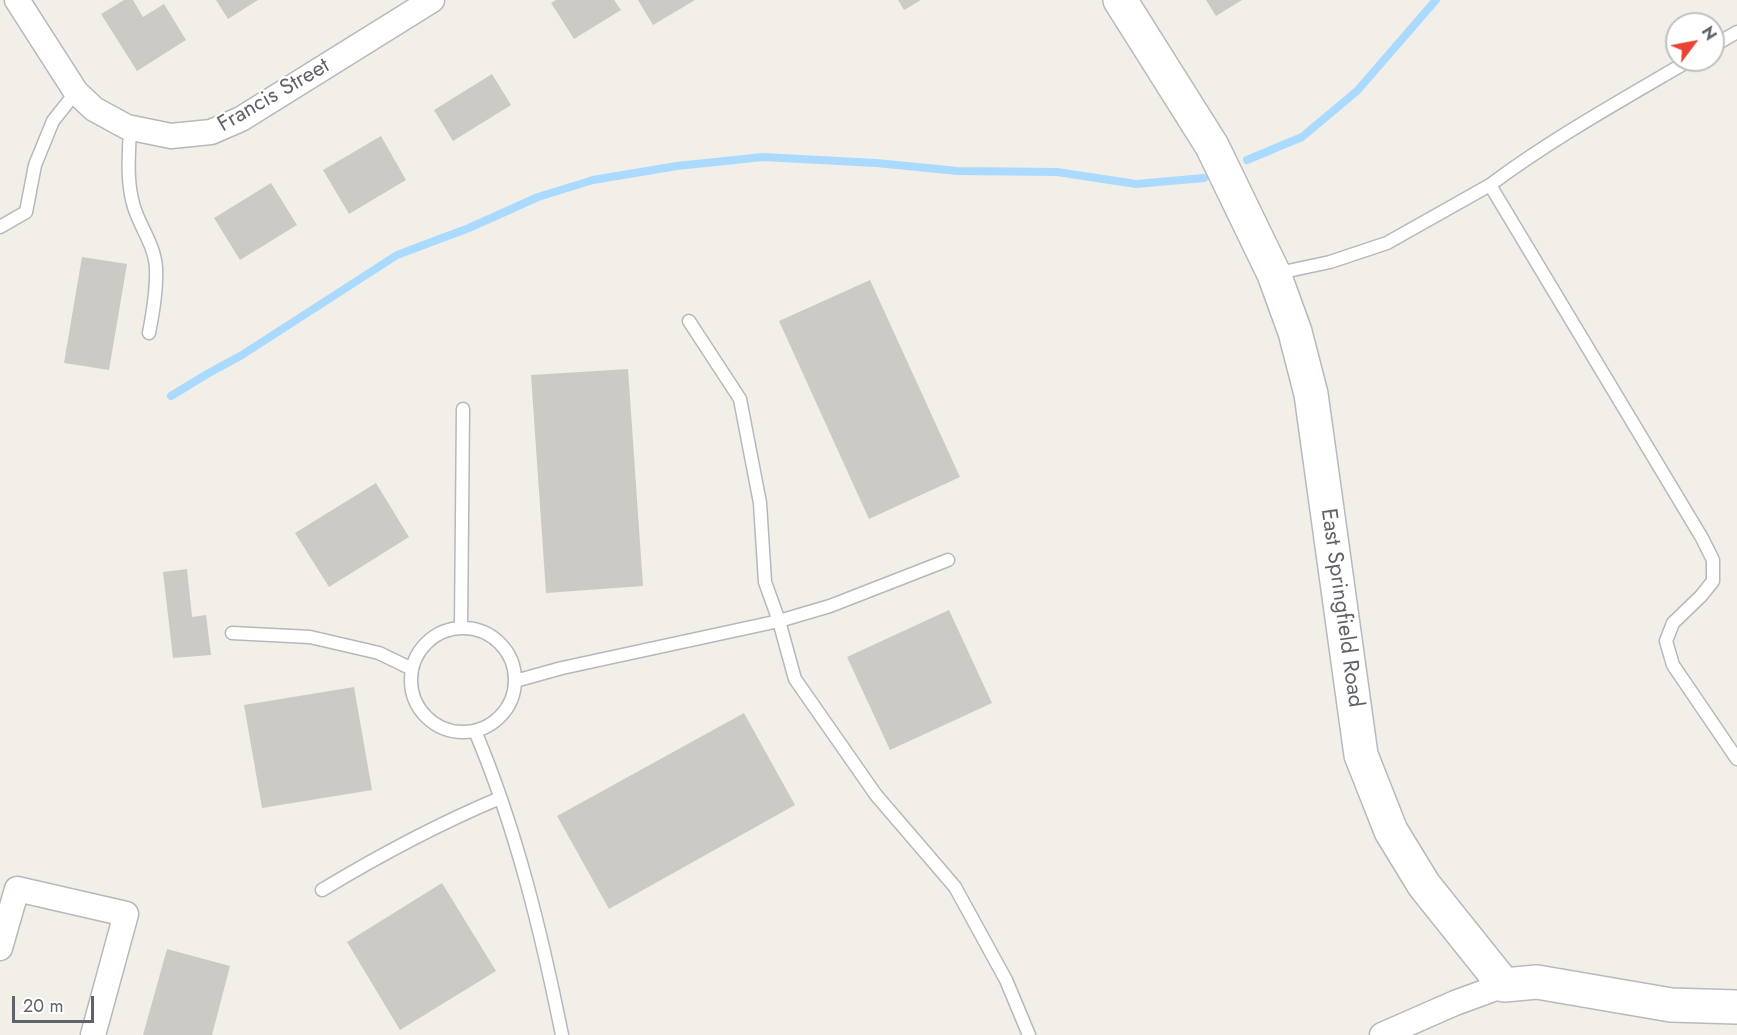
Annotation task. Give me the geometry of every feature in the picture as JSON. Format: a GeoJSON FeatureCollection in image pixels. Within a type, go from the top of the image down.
{"type":"FeatureCollection","features":[{"type":"Feature","properties":{"kind":"street","name":"Francis Street"},"geometry":{"type":"LineString","coordinates":[[17,0],[76,92],[94,109],[130,128],[171,136],[211,132],[241,119],[432,0]]}},
{"type":"Feature","properties":{"kind":"street","name":"East Springfield Road"},"geometry":{"type":"LineString","coordinates":[[1120,0],[1212,146],[1274,274],[1295,332],[1311,394],[1361,755],[1391,831],[1418,876],[1504,985]]}},
{"type":"Feature","properties":{"kind":"street"},"geometry":{"type":"LineString","coordinates":[[0,948],[16,889],[126,914],[93,1035]]}},
{"type":"Feature","properties":{"kind":"street"},"geometry":{"type":"LineString","coordinates":[[1382,1035],[1455,1003],[1504,985],[1537,982],[1671,1005],[1737,1007]]}},
{"type":"Feature","properties":{"kind":"lane"},"geometry":{"type":"LineString","coordinates":[[1274,274],[1330,262],[1387,243],[1490,185],[1519,163],[1572,129],[1669,72]]}},
{"type":"Feature","properties":{"kind":"lane"},"geometry":{"type":"LineString","coordinates":[[0,227],[26,212],[35,165],[53,121],[76,92]]}},
{"type":"Feature","properties":{"kind":"lane"},"geometry":{"type":"LineString","coordinates":[[130,128],[128,176],[130,187],[134,208],[150,244],[156,266],[155,301],[149,333]]}},
{"type":"Feature","properties":{"kind":"lane"},"geometry":{"type":"LineString","coordinates":[[1490,185],[1713,560],[1713,581],[1673,623],[1666,641],[1673,665],[1737,759]]}},
{"type":"Feature","properties":{"kind":"lane"},"geometry":{"type":"LineString","coordinates":[[689,321],[740,399],[760,503],[765,582],[779,621],[795,679],[876,795],[955,887],[1006,980],[1029,1035]]}},
{"type":"Feature","properties":{"kind":"lane"},"geometry":{"type":"LineString","coordinates":[[461,628],[463,409]]}},
{"type":"Feature","properties":{"kind":"lane"},"geometry":{"type":"LineString","coordinates":[[515,681],[562,668],[779,621],[830,606],[948,560]]}},
{"type":"Feature","properties":{"kind":"lane"},"geometry":{"type":"LineString","coordinates":[[461,628],[477,630],[493,637],[505,649],[513,664],[515,681],[512,698],[504,713],[491,724],[475,731],[457,731],[441,727],[427,717],[417,703],[412,686],[412,669],[418,654],[430,640],[444,632],[461,628]]}},
{"type":"Feature","properties":{"kind":"lane"},"geometry":{"type":"LineString","coordinates":[[232,633],[310,637],[379,653],[412,669]]}},
{"type":"Feature","properties":{"kind":"lane"},"geometry":{"type":"LineString","coordinates":[[475,731],[490,766],[531,896],[546,954],[562,1035]]}},
{"type":"Feature","properties":{"kind":"lane"},"geometry":{"type":"LineString","coordinates":[[322,890],[381,855],[458,816],[500,798]]}},
{"type":"Feature","properties":{"kind":"building"},"geometry":{"type":"Polygon","coordinates":[[[124,0],[133,0],[143,17],[164,4],[186,40],[137,71],[101,14],[124,0]]]}},
{"type":"Feature","properties":{"kind":"building"},"geometry":{"type":"Polygon","coordinates":[[[216,0],[258,0],[228,19],[216,0]]]}},
{"type":"Feature","properties":{"kind":"building"},"geometry":{"type":"Polygon","coordinates":[[[556,0],[614,0],[621,10],[574,39],[551,3],[556,0]]]}},
{"type":"Feature","properties":{"kind":"building"},"geometry":{"type":"Polygon","coordinates":[[[638,0],[695,0],[653,25],[638,0]]]}},
{"type":"Feature","properties":{"kind":"building"},"geometry":{"type":"Polygon","coordinates":[[[898,0],[921,0],[904,10],[898,0]]]}},
{"type":"Feature","properties":{"kind":"building"},"geometry":{"type":"Polygon","coordinates":[[[1206,0],[1242,0],[1216,16],[1206,0]]]}},
{"type":"Feature","properties":{"kind":"building"},"geometry":{"type":"Polygon","coordinates":[[[492,74],[511,105],[453,141],[434,110],[492,74]]]}},
{"type":"Feature","properties":{"kind":"building"},"geometry":{"type":"Polygon","coordinates":[[[381,136],[406,180],[349,214],[323,170],[381,136]]]}},
{"type":"Feature","properties":{"kind":"building"},"geometry":{"type":"Polygon","coordinates":[[[271,183],[297,225],[240,260],[214,218],[271,183]]]}},
{"type":"Feature","properties":{"kind":"building"},"geometry":{"type":"Polygon","coordinates":[[[82,257],[127,264],[109,370],[64,363],[82,257]]]}},
{"type":"Feature","properties":{"kind":"building"},"geometry":{"type":"Polygon","coordinates":[[[870,280],[960,477],[869,519],[779,321],[870,280]]]}},
{"type":"Feature","properties":{"kind":"building"},"geometry":{"type":"Polygon","coordinates":[[[628,369],[643,586],[546,593],[531,375],[628,369]]]}},
{"type":"Feature","properties":{"kind":"building"},"geometry":{"type":"Polygon","coordinates":[[[376,483],[409,537],[329,587],[295,533],[376,483]]]}},
{"type":"Feature","properties":{"kind":"building"},"geometry":{"type":"Polygon","coordinates":[[[187,569],[192,617],[206,615],[211,655],[173,658],[163,572],[187,569]]]}},
{"type":"Feature","properties":{"kind":"building"},"geometry":{"type":"Polygon","coordinates":[[[949,610],[992,703],[890,750],[847,657],[949,610]]]}},
{"type":"Feature","properties":{"kind":"building"},"geometry":{"type":"Polygon","coordinates":[[[354,687],[372,790],[262,808],[244,705],[354,687]]]}},
{"type":"Feature","properties":{"kind":"building"},"geometry":{"type":"Polygon","coordinates":[[[744,713],[795,805],[609,909],[557,816],[744,713]]]}},
{"type":"Feature","properties":{"kind":"building"},"geometry":{"type":"Polygon","coordinates":[[[442,883],[496,971],[400,1030],[347,942],[442,883]]]}},
{"type":"Feature","properties":{"kind":"building"},"geometry":{"type":"Polygon","coordinates":[[[167,949],[230,966],[212,1035],[143,1035],[167,949]]]}},
{"type":"Feature","properties":{"kind":"waterway"},"geometry":{"type":"LineString","coordinates":[[1247,160],[1302,137],[1357,91],[1436,0]]}},
{"type":"Feature","properties":{"kind":"waterway"},"geometry":{"type":"LineString","coordinates":[[171,396],[242,355],[397,255],[469,228],[538,197],[593,180],[677,166],[763,157],[876,163],[958,171],[1057,172],[1136,184],[1204,178]]}}]}
